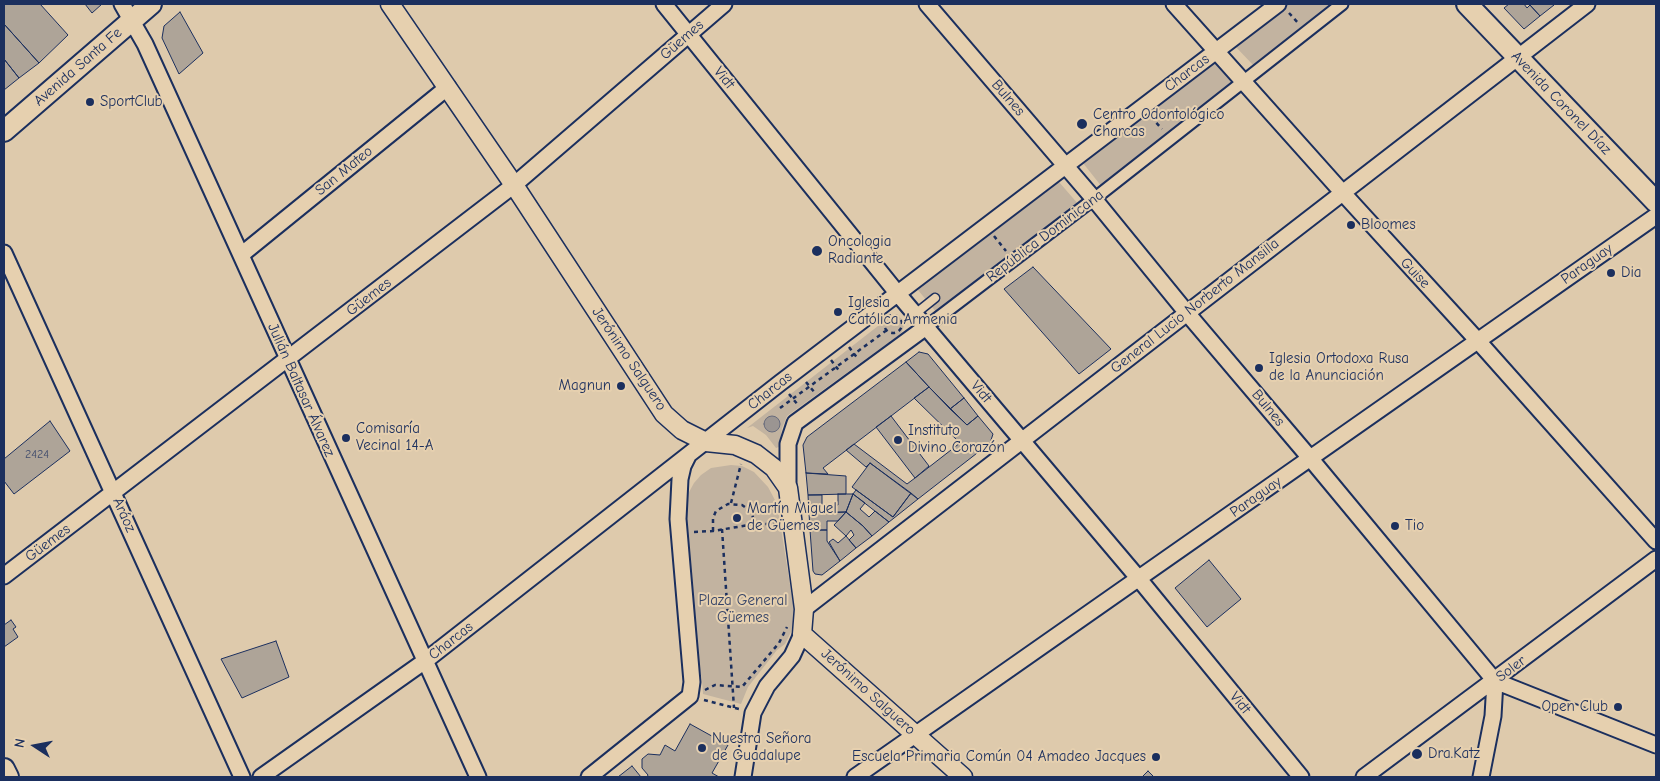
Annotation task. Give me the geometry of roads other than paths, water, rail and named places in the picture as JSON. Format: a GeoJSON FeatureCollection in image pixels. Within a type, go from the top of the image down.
{"type":"FeatureCollection","features":[{"type":"Feature","properties":{"kind":"main road","name":"Avenida Santa Fe"},"geometry":{"type":"LineString","coordinates":[[4,131],[127,12],[151,4]]}},
{"type":"Feature","properties":{"kind":"main road","name":"Avenida Coronel Díaz"},"geometry":{"type":"LineString","coordinates":[[1467,4],[1656,202]]}},
{"type":"Feature","properties":{"kind":"main road"},"geometry":{"type":"LineString","coordinates":[[4,769],[8,777]]}},
{"type":"Feature","properties":{"kind":"street","name":"Jerónimo Salguero"},"geometry":{"type":"LineString","coordinates":[[390,4],[514,185],[664,414],[682,430],[706,442],[723,442],[745,448],[774,468],[788,488],[804,609],[802,634],[963,777]]}},
{"type":"Feature","properties":{"kind":"street","name":"Vidt"},"geometry":{"type":"LineString","coordinates":[[664,4],[898,294],[1139,579],[1301,777]]}},
{"type":"Feature","properties":{"kind":"street","name":"Güemes"},"geometry":{"type":"LineString","coordinates":[[4,576],[514,185],[724,4]]}},
{"type":"Feature","properties":{"kind":"street","name":"Bulnes"},"geometry":{"type":"LineString","coordinates":[[927,4],[1067,166],[1187,313],[1495,681],[1656,745]]}},
{"type":"Feature","properties":{"kind":"street","name":"Guise"},"geometry":{"type":"LineString","coordinates":[[1174,4],[1656,541]]}},
{"type":"Feature","properties":{"kind":"street","name":"República Dominicana"},"geometry":{"type":"LineString","coordinates":[[788,488],[788,444],[800,419],[926,327],[1094,199],[1342,4]]}},
{"type":"Feature","properties":{"kind":"street","name":"General Lucio Norberto Mansilla"},"geometry":{"type":"LineString","coordinates":[[804,609],[1587,4]]}},
{"type":"Feature","properties":{"kind":"street","name":"Charcas"},"geometry":{"type":"LineString","coordinates":[[261,777],[425,661],[780,383],[1067,166],[1216,50],[1283,7]]}},
{"type":"Feature","properties":{"kind":"street","name":"Julián Baltasar Álvarez"},"geometry":{"type":"LineString","coordinates":[[127,12],[145,44],[478,777]]}},
{"type":"Feature","properties":{"kind":"street","name":"San Mateo"},"geometry":{"type":"LineString","coordinates":[[241,255],[448,87]]}},
{"type":"Feature","properties":{"kind":"street","name":"Paraguay"},"geometry":{"type":"LineString","coordinates":[[855,777],[1656,216]]}},
{"type":"Feature","properties":{"kind":"street","name":"Aráoz"},"geometry":{"type":"LineString","coordinates":[[4,253],[242,777]]}},
{"type":"Feature","properties":{"kind":"street"},"geometry":{"type":"LineString","coordinates":[[589,777],[690,696],[692,682],[678,519],[680,478],[688,456]]}},
{"type":"Feature","properties":{"kind":"street","name":"Soler"},"geometry":{"type":"LineString","coordinates":[[1364,777],[1656,560]]}},
{"type":"Feature","properties":{"kind":"street"},"geometry":{"type":"LineString","coordinates":[[744,777],[753,713],[767,686],[792,656],[802,634]]}},
{"type":"Feature","properties":{"kind":"street"},"geometry":{"type":"LineString","coordinates":[[1481,777],[1492,716],[1495,681]]}},
{"type":"Feature","properties":{"kind":"lane"},"geometry":{"type":"LineString","coordinates":[[915,314],[935,298]]}},
{"type":"Feature","properties":{"kind":"place","name":"SportClub"},"geometry":{"type":"Point","coordinates":[90,102]}},
{"type":"Feature","properties":{"kind":"place","name":"Centro Odontológico Charcas"},"geometry":{"type":"Point","coordinates":[1082,124]}},
{"type":"Feature","properties":{"kind":"place","name":"Bloomes"},"geometry":{"type":"Point","coordinates":[1351,225]}},
{"type":"Feature","properties":{"kind":"place","name":"Oncologia Radiante"},"geometry":{"type":"Point","coordinates":[817,251]}},
{"type":"Feature","properties":{"kind":"place","name":"Dia"},"geometry":{"type":"Point","coordinates":[1611,273]}},
{"type":"Feature","properties":{"kind":"place","name":"Iglesia Católica Armenia"},"geometry":{"type":"Point","coordinates":[838,312]}},
{"type":"Feature","properties":{"kind":"place","name":"Iglesia Ortodoxa Rusa de la Anunciación"},"geometry":{"type":"Point","coordinates":[1259,368]}},
{"type":"Feature","properties":{"kind":"place","name":"Magnun"},"geometry":{"type":"Point","coordinates":[621,386]}},
{"type":"Feature","properties":{"kind":"place","name":"Comisaría Vecinal 14-A"},"geometry":{"type":"Point","coordinates":[346,438]}},
{"type":"Feature","properties":{"kind":"place","name":"Instituto Divino Corazón"},"geometry":{"type":"Point","coordinates":[898,440]}},
{"type":"Feature","properties":{"kind":"place","name":"Martín Miguel de Güemes"},"geometry":{"type":"Point","coordinates":[737,518]}},
{"type":"Feature","properties":{"kind":"place","name":"Tio"},"geometry":{"type":"Point","coordinates":[1395,526]}},
{"type":"Feature","properties":{"kind":"place","name":"Open Club"},"geometry":{"type":"Point","coordinates":[1618,707]}},
{"type":"Feature","properties":{"kind":"place","name":"Nuestra Señora de Guadalupe"},"geometry":{"type":"Point","coordinates":[702,748]}},
{"type":"Feature","properties":{"kind":"place","name":"Dra.Katz"},"geometry":{"type":"Point","coordinates":[1417,754]}},
{"type":"Feature","properties":{"kind":"place","name":"Escuela Primaria Común 04 Amadeo Jacques"},"geometry":{"type":"Point","coordinates":[1156,757]}},
{"type":"Feature","properties":{"kind":"park label","name":"Plaza General Güemes"},"geometry":{"type":"Point","coordinates":[743,610]}}]}
